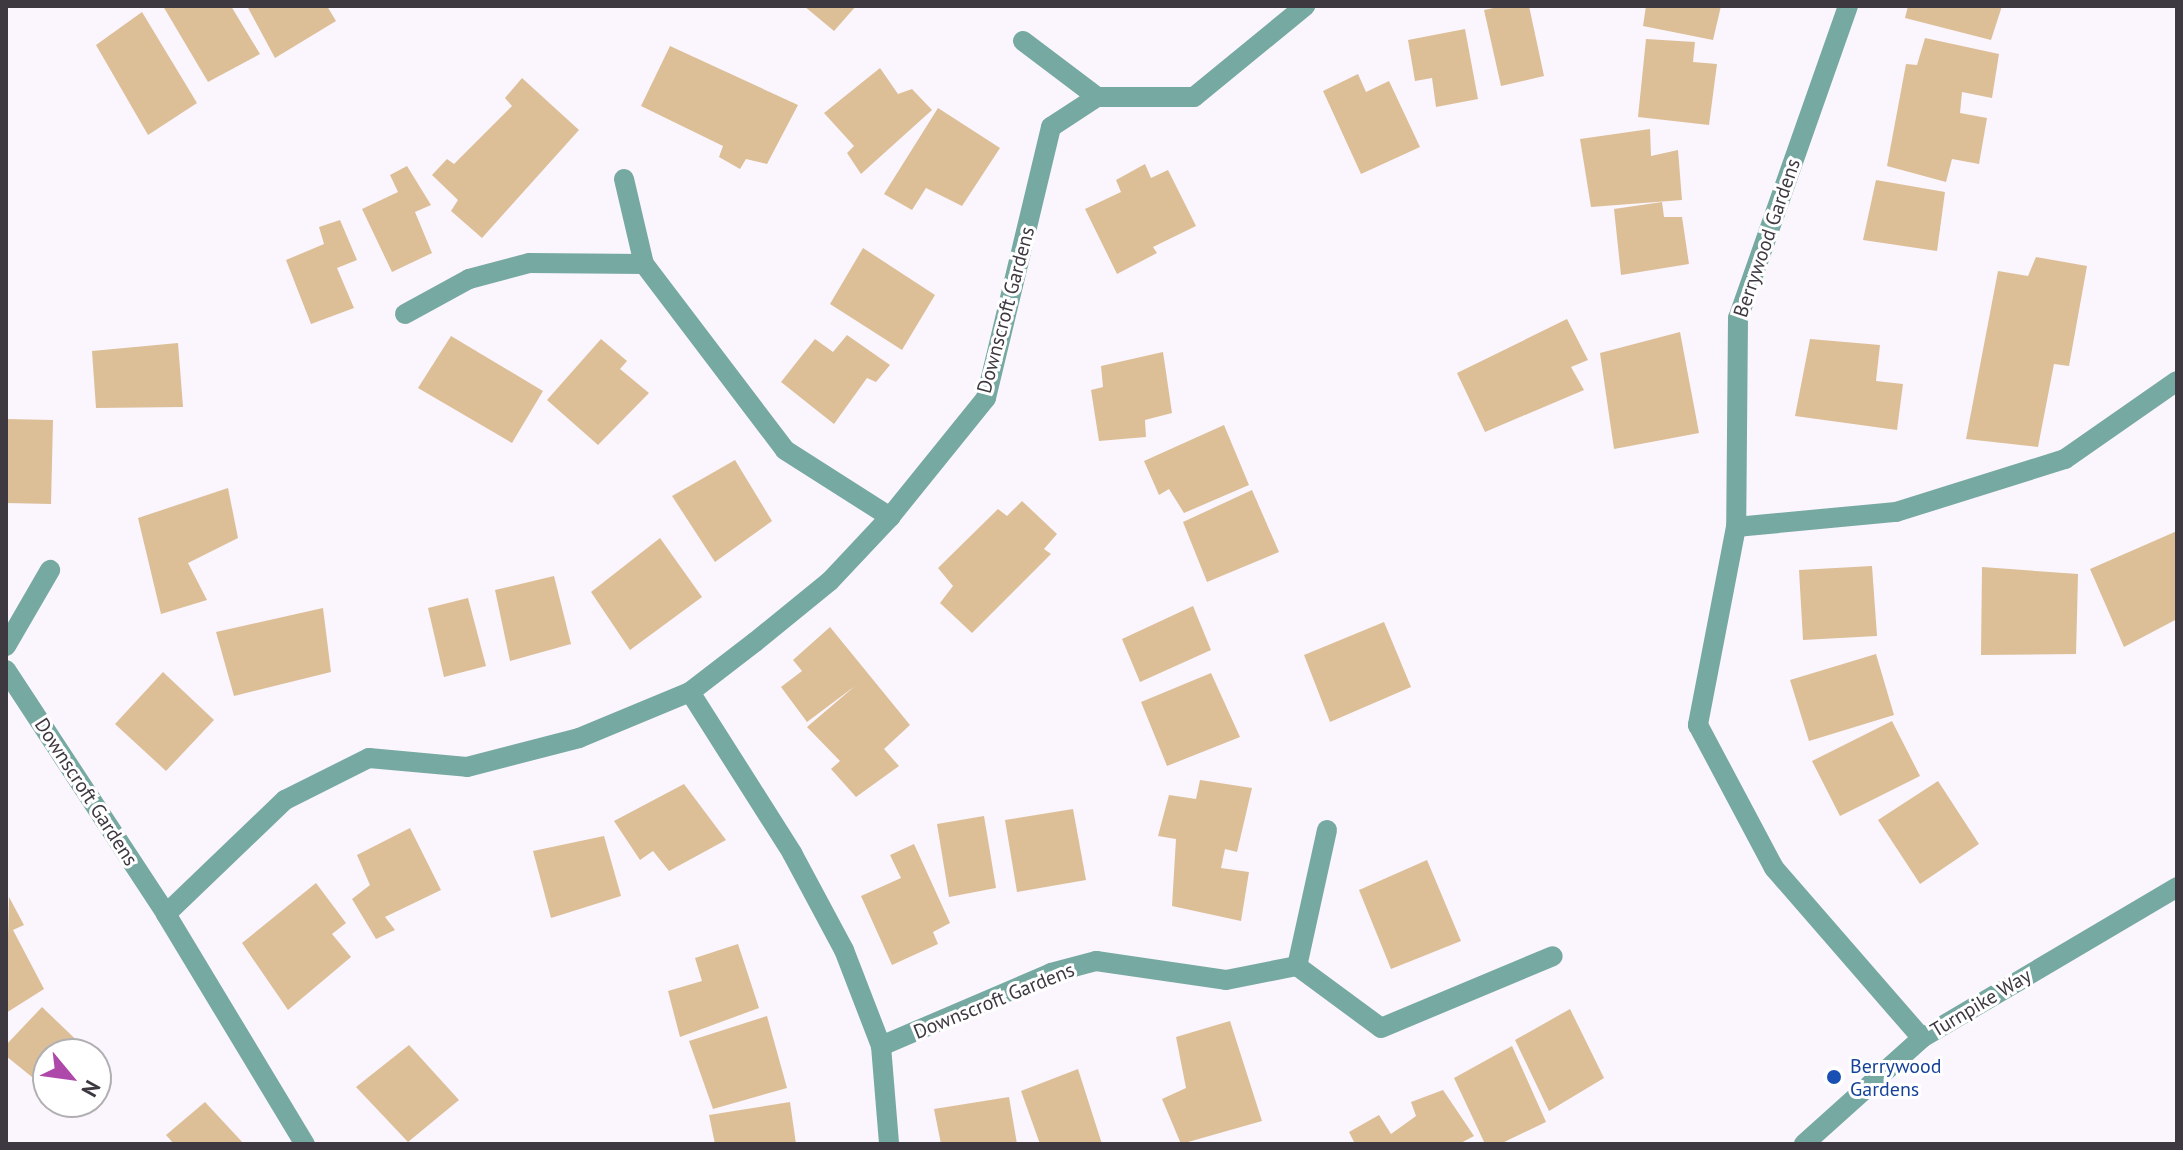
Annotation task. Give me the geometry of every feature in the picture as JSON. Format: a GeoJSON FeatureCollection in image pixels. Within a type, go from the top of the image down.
{"type":"FeatureCollection","features":[{"type":"Feature","properties":{"kind":"street"},"geometry":{"type":"LineString","coordinates":[[1023,41],[1097,97],[1194,97],[1305,6]]}},
{"type":"Feature","properties":{"kind":"street","name":"Berrywood Gardens"},"geometry":{"type":"LineString","coordinates":[[1848,6],[1738,318],[1736,527],[1698,725],[1774,868],[1922,1038]]}},
{"type":"Feature","properties":{"kind":"street","name":"Downscroft Gardens"},"geometry":{"type":"LineString","coordinates":[[166,914],[285,800],[369,758],[467,767],[579,738],[690,692],[830,581],[890,517],[986,398],[1051,127],[1097,97]]}},
{"type":"Feature","properties":{"kind":"street"},"geometry":{"type":"LineString","coordinates":[[624,179],[644,264],[785,450],[890,517]]}},
{"type":"Feature","properties":{"kind":"street"},"geometry":{"type":"LineString","coordinates":[[405,314],[469,279],[529,263],[644,264]]}},
{"type":"Feature","properties":{"kind":"street"},"geometry":{"type":"LineString","coordinates":[[1736,527],[1896,512],[2065,459],[2177,381]]}},
{"type":"Feature","properties":{"kind":"street"},"geometry":{"type":"LineString","coordinates":[[6,646],[50,570]]}},
{"type":"Feature","properties":{"kind":"street","name":"Downscroft Gardens"},"geometry":{"type":"LineString","coordinates":[[6,670],[166,914],[305,1144]]}},
{"type":"Feature","properties":{"kind":"street"},"geometry":{"type":"LineString","coordinates":[[690,692],[792,853],[844,950],[881,1046],[889,1144]]}},
{"type":"Feature","properties":{"kind":"street"},"geometry":{"type":"LineString","coordinates":[[1327,830],[1297,966],[1381,1028],[1553,956]]}},
{"type":"Feature","properties":{"kind":"street","name":"Turnpike Way"},"geometry":{"type":"LineString","coordinates":[[1804,1144],[1922,1038],[2177,887]]}},
{"type":"Feature","properties":{"kind":"street","name":"Downscroft Gardens"},"geometry":{"type":"LineString","coordinates":[[881,1046],[1051,973],[1096,961],[1226,980],[1297,966]]}},
{"type":"Feature","properties":{"kind":"building"},"geometry":{"type":"Polygon","coordinates":[[[163,6],[231,6],[260,54],[208,82],[163,6]]]}},
{"type":"Feature","properties":{"kind":"building"},"geometry":{"type":"Polygon","coordinates":[[[247,6],[327,6],[336,21],[275,58],[247,6]]]}},
{"type":"Feature","properties":{"kind":"building"},"geometry":{"type":"Polygon","coordinates":[[[804,6],[856,6],[834,31],[804,6]]]}},
{"type":"Feature","properties":{"kind":"building"},"geometry":{"type":"Polygon","coordinates":[[[1529,6],[1544,76],[1501,86],[1484,10],[1529,6]]]}},
{"type":"Feature","properties":{"kind":"building"},"geometry":{"type":"Polygon","coordinates":[[[1646,6],[1721,6],[1713,40],[1643,26],[1646,6]]]}},
{"type":"Feature","properties":{"kind":"building"},"geometry":{"type":"Polygon","coordinates":[[[1908,6],[2002,6],[1991,40],[1905,18],[1908,6]]]}},
{"type":"Feature","properties":{"kind":"building"},"geometry":{"type":"Polygon","coordinates":[[[142,12],[197,103],[148,135],[96,45],[142,12]]]}},
{"type":"Feature","properties":{"kind":"building"},"geometry":{"type":"Polygon","coordinates":[[[1465,29],[1478,99],[1436,107],[1432,78],[1415,81],[1408,40],[1465,29]]]}},
{"type":"Feature","properties":{"kind":"building"},"geometry":{"type":"Polygon","coordinates":[[[1925,38],[1999,54],[1992,98],[1962,92],[1960,113],[1987,118],[1979,164],[1952,159],[1946,182],[1887,166],[1906,64],[1917,65],[1925,38]]]}},
{"type":"Feature","properties":{"kind":"building"},"geometry":{"type":"Polygon","coordinates":[[[1646,39],[1695,42],[1693,62],[1717,64],[1709,125],[1638,117],[1646,39]]]}},
{"type":"Feature","properties":{"kind":"building"},"geometry":{"type":"Polygon","coordinates":[[[670,46],[798,105],[767,164],[746,159],[740,169],[719,157],[723,146],[641,106],[670,46]]]}},
{"type":"Feature","properties":{"kind":"building"},"geometry":{"type":"Polygon","coordinates":[[[880,68],[898,94],[912,89],[932,110],[861,174],[847,153],[854,146],[824,113],[880,68]]]}},
{"type":"Feature","properties":{"kind":"building"},"geometry":{"type":"Polygon","coordinates":[[[1358,74],[1366,92],[1389,81],[1420,147],[1361,174],[1323,91],[1358,74]]]}},
{"type":"Feature","properties":{"kind":"building"},"geometry":{"type":"Polygon","coordinates":[[[522,78],[579,130],[482,238],[451,211],[458,200],[432,175],[447,159],[454,164],[512,106],[505,98],[522,78]]]}},
{"type":"Feature","properties":{"kind":"building"},"geometry":{"type":"Polygon","coordinates":[[[938,108],[1000,148],[962,206],[926,188],[912,210],[884,194],[938,108]]]}},
{"type":"Feature","properties":{"kind":"building"},"geometry":{"type":"Polygon","coordinates":[[[1650,129],[1651,156],[1678,150],[1682,200],[1591,207],[1580,139],[1650,129]]]}},
{"type":"Feature","properties":{"kind":"building"},"geometry":{"type":"Polygon","coordinates":[[[1145,164],[1151,178],[1168,170],[1196,226],[1153,247],[1157,253],[1117,274],[1085,209],[1121,192],[1116,180],[1145,164]]]}},
{"type":"Feature","properties":{"kind":"building"},"geometry":{"type":"Polygon","coordinates":[[[407,166],[431,205],[415,212],[432,253],[392,272],[362,209],[398,192],[390,175],[407,166]]]}},
{"type":"Feature","properties":{"kind":"building"},"geometry":{"type":"Polygon","coordinates":[[[1876,180],[1945,192],[1937,251],[1863,240],[1876,180]]]}},
{"type":"Feature","properties":{"kind":"building"},"geometry":{"type":"Polygon","coordinates":[[[1662,202],[1664,217],[1682,217],[1689,264],[1621,275],[1614,209],[1662,202]]]}},
{"type":"Feature","properties":{"kind":"building"},"geometry":{"type":"Polygon","coordinates":[[[340,220],[357,260],[337,268],[354,308],[311,324],[286,260],[324,244],[319,227],[340,220]]]}},
{"type":"Feature","properties":{"kind":"building"},"geometry":{"type":"Polygon","coordinates":[[[863,248],[935,295],[902,350],[830,304],[863,248]]]}},
{"type":"Feature","properties":{"kind":"building"},"geometry":{"type":"Polygon","coordinates":[[[2036,257],[2087,266],[2069,366],[2054,364],[2038,447],[1966,439],[1998,271],[2028,276],[2036,257]]]}},
{"type":"Feature","properties":{"kind":"building"},"geometry":{"type":"Polygon","coordinates":[[[1567,319],[1588,360],[1571,367],[1584,390],[1485,432],[1457,373],[1567,319]]]}},
{"type":"Feature","properties":{"kind":"building"},"geometry":{"type":"Polygon","coordinates":[[[1680,332],[1699,433],[1614,449],[1600,353],[1680,332]]]}},
{"type":"Feature","properties":{"kind":"building"},"geometry":{"type":"Polygon","coordinates":[[[847,335],[890,365],[876,382],[867,378],[834,424],[781,382],[815,339],[833,352],[847,335]]]}},
{"type":"Feature","properties":{"kind":"building"},"geometry":{"type":"Polygon","coordinates":[[[451,336],[543,391],[512,443],[418,388],[451,336]]]}},
{"type":"Feature","properties":{"kind":"building"},"geometry":{"type":"Polygon","coordinates":[[[601,339],[627,361],[620,369],[649,393],[598,445],[547,400],[601,339]]]}},
{"type":"Feature","properties":{"kind":"building"},"geometry":{"type":"Polygon","coordinates":[[[1810,339],[1880,345],[1876,381],[1903,384],[1897,430],[1795,416],[1810,339]]]}},
{"type":"Feature","properties":{"kind":"building"},"geometry":{"type":"Polygon","coordinates":[[[178,343],[183,407],[96,408],[92,351],[178,343]]]}},
{"type":"Feature","properties":{"kind":"building"},"geometry":{"type":"Polygon","coordinates":[[[1163,352],[1172,413],[1145,420],[1146,437],[1099,441],[1091,390],[1103,387],[1101,366],[1163,352]]]}},
{"type":"Feature","properties":{"kind":"building"},"geometry":{"type":"Polygon","coordinates":[[[6,419],[53,420],[51,504],[6,503],[6,419]]]}},
{"type":"Feature","properties":{"kind":"building"},"geometry":{"type":"Polygon","coordinates":[[[1224,425],[1249,485],[1184,513],[1169,489],[1159,495],[1144,461],[1224,425]]]}},
{"type":"Feature","properties":{"kind":"building"},"geometry":{"type":"Polygon","coordinates":[[[735,460],[772,521],[715,562],[672,496],[735,460]]]}},
{"type":"Feature","properties":{"kind":"building"},"geometry":{"type":"Polygon","coordinates":[[[228,488],[238,538],[188,563],[207,600],[161,614],[138,518],[228,488]]]}},
{"type":"Feature","properties":{"kind":"building"},"geometry":{"type":"Polygon","coordinates":[[[1252,490],[1279,552],[1207,582],[1183,522],[1252,490]]]}},
{"type":"Feature","properties":{"kind":"building"},"geometry":{"type":"Polygon","coordinates":[[[1022,501],[1057,534],[1044,549],[1051,554],[972,633],[940,603],[953,586],[938,568],[998,509],[1007,516],[1022,501]]]}},
{"type":"Feature","properties":{"kind":"building"},"geometry":{"type":"Polygon","coordinates":[[[2177,531],[2177,619],[2124,647],[2090,569],[2177,531]]]}},
{"type":"Feature","properties":{"kind":"building"},"geometry":{"type":"Polygon","coordinates":[[[660,538],[702,597],[630,650],[591,592],[660,538]]]}},
{"type":"Feature","properties":{"kind":"building"},"geometry":{"type":"Polygon","coordinates":[[[1872,566],[1877,636],[1803,640],[1799,570],[1872,566]]]}},
{"type":"Feature","properties":{"kind":"building"},"geometry":{"type":"Polygon","coordinates":[[[1982,567],[2078,574],[2076,654],[1981,655],[1982,567]]]}},
{"type":"Feature","properties":{"kind":"building"},"geometry":{"type":"Polygon","coordinates":[[[554,576],[571,644],[510,661],[495,590],[554,576]]]}},
{"type":"Feature","properties":{"kind":"building"},"geometry":{"type":"Polygon","coordinates":[[[468,598],[486,666],[444,677],[428,608],[468,598]]]}},
{"type":"Feature","properties":{"kind":"building"},"geometry":{"type":"Polygon","coordinates":[[[1193,606],[1211,650],[1140,682],[1122,639],[1193,606]]]}},
{"type":"Feature","properties":{"kind":"building"},"geometry":{"type":"Polygon","coordinates":[[[323,608],[331,672],[234,696],[216,632],[323,608]]]}},
{"type":"Feature","properties":{"kind":"building"},"geometry":{"type":"Polygon","coordinates":[[[1384,622],[1411,687],[1330,722],[1304,655],[1384,622]]]}},
{"type":"Feature","properties":{"kind":"building"},"geometry":{"type":"Polygon","coordinates":[[[830,627],[910,725],[884,749],[899,766],[856,797],[831,769],[840,761],[807,727],[855,686],[807,722],[781,687],[802,671],[793,660],[830,627]]]}},
{"type":"Feature","properties":{"kind":"building"},"geometry":{"type":"Polygon","coordinates":[[[1876,654],[1894,715],[1809,741],[1790,680],[1876,654]]]}},
{"type":"Feature","properties":{"kind":"building"},"geometry":{"type":"Polygon","coordinates":[[[163,672],[214,720],[166,771],[115,724],[163,672]]]}},
{"type":"Feature","properties":{"kind":"building"},"geometry":{"type":"Polygon","coordinates":[[[1211,673],[1240,737],[1167,766],[1141,702],[1211,673]]]}},
{"type":"Feature","properties":{"kind":"building"},"geometry":{"type":"Polygon","coordinates":[[[1892,721],[1920,776],[1840,816],[1812,761],[1892,721]]]}},
{"type":"Feature","properties":{"kind":"building"},"geometry":{"type":"Polygon","coordinates":[[[1200,780],[1252,788],[1237,852],[1225,849],[1221,868],[1249,872],[1241,921],[1172,906],[1176,839],[1158,836],[1169,795],[1196,799],[1200,780]]]}},
{"type":"Feature","properties":{"kind":"building"},"geometry":{"type":"Polygon","coordinates":[[[1938,781],[1979,844],[1920,884],[1878,820],[1938,781]]]}},
{"type":"Feature","properties":{"kind":"building"},"geometry":{"type":"Polygon","coordinates":[[[684,784],[726,840],[669,871],[653,851],[640,860],[614,821],[684,784]]]}},
{"type":"Feature","properties":{"kind":"building"},"geometry":{"type":"Polygon","coordinates":[[[1073,809],[1086,880],[1017,892],[1005,820],[1073,809]]]}},
{"type":"Feature","properties":{"kind":"building"},"geometry":{"type":"Polygon","coordinates":[[[984,816],[996,888],[949,897],[937,824],[984,816]]]}},
{"type":"Feature","properties":{"kind":"building"},"geometry":{"type":"Polygon","coordinates":[[[410,828],[441,890],[385,917],[395,930],[376,939],[352,899],[370,885],[357,855],[410,828]]]}},
{"type":"Feature","properties":{"kind":"building"},"geometry":{"type":"Polygon","coordinates":[[[604,836],[621,896],[551,918],[533,851],[604,836]]]}},
{"type":"Feature","properties":{"kind":"building"},"geometry":{"type":"Polygon","coordinates":[[[914,844],[950,923],[933,932],[938,944],[892,965],[861,896],[901,878],[890,855],[914,844]]]}},
{"type":"Feature","properties":{"kind":"building"},"geometry":{"type":"Polygon","coordinates":[[[1427,860],[1461,941],[1391,969],[1359,890],[1427,860]]]}},
{"type":"Feature","properties":{"kind":"building"},"geometry":{"type":"Polygon","coordinates":[[[316,883],[346,923],[332,934],[351,957],[288,1010],[242,943],[316,883]]]}},
{"type":"Feature","properties":{"kind":"building"},"geometry":{"type":"Polygon","coordinates":[[[9,897],[24,925],[13,930],[44,989],[6,1013],[9,897]]]}},
{"type":"Feature","properties":{"kind":"building"},"geometry":{"type":"Polygon","coordinates":[[[738,944],[759,1008],[680,1037],[668,991],[702,981],[695,958],[738,944]]]}},
{"type":"Feature","properties":{"kind":"building"},"geometry":{"type":"Polygon","coordinates":[[[42,1007],[74,1038],[32,1038],[32,1077],[6,1056],[6,1045],[42,1007]]]}},
{"type":"Feature","properties":{"kind":"building"},"geometry":{"type":"Polygon","coordinates":[[[1570,1009],[1604,1078],[1549,1111],[1515,1040],[1570,1009]]]}},
{"type":"Feature","properties":{"kind":"building"},"geometry":{"type":"Polygon","coordinates":[[[767,1016],[787,1088],[713,1109],[689,1041],[767,1016]]]}},
{"type":"Feature","properties":{"kind":"building"},"geometry":{"type":"Polygon","coordinates":[[[1230,1021],[1262,1121],[1181,1144],[1162,1099],[1186,1088],[1176,1037],[1230,1021]]]}},
{"type":"Feature","properties":{"kind":"building"},"geometry":{"type":"Polygon","coordinates":[[[409,1045],[459,1100],[408,1142],[356,1087],[409,1045]]]}},
{"type":"Feature","properties":{"kind":"building"},"geometry":{"type":"Polygon","coordinates":[[[1512,1046],[1546,1122],[1500,1144],[1485,1144],[1454,1078],[1512,1046]]]}},
{"type":"Feature","properties":{"kind":"building"},"geometry":{"type":"Polygon","coordinates":[[[1078,1069],[1102,1144],[1040,1144],[1021,1091],[1078,1069]]]}},
{"type":"Feature","properties":{"kind":"building"},"geometry":{"type":"Polygon","coordinates":[[[1443,1090],[1474,1136],[1459,1144],[1355,1144],[1349,1132],[1379,1115],[1391,1134],[1416,1116],[1411,1102],[1443,1090]]]}},
{"type":"Feature","properties":{"kind":"building"},"geometry":{"type":"Polygon","coordinates":[[[1009,1097],[1017,1144],[941,1144],[934,1109],[1009,1097]]]}},
{"type":"Feature","properties":{"kind":"building"},"geometry":{"type":"Polygon","coordinates":[[[205,1102],[244,1144],[174,1144],[166,1135],[205,1102]]]}},
{"type":"Feature","properties":{"kind":"building"},"geometry":{"type":"Polygon","coordinates":[[[790,1102],[796,1144],[715,1144],[709,1115],[790,1102]]]}},
{"type":"Feature","properties":{"kind":"place","name":"Berrywood Gardens"},"geometry":{"type":"Point","coordinates":[1834,1077]}}]}
